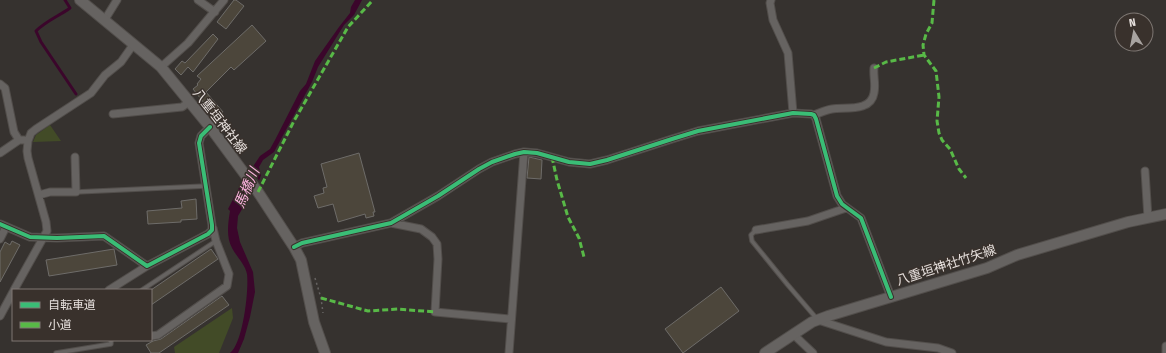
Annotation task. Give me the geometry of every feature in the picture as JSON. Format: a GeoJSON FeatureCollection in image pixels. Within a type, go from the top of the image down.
{"type":"FeatureCollection","features":[{"type":"Feature","properties":{"kind":"main road","name":"八重垣神社線"},"geometry":{"type":"LineString","coordinates":[[80,0],[161,67],[210,127],[257,190],[294,246],[301,260],[314,322],[325,353]]}},
{"type":"Feature","properties":{"kind":"main road","name":"八重垣神社竹矢線"},"geometry":{"type":"LineString","coordinates":[[765,353],[812,322],[987,268],[1017,255],[1128,222],[1166,214]]}},
{"type":"Feature","properties":{"kind":"street"},"geometry":{"type":"LineString","coordinates":[[104,21],[117,0]]}},
{"type":"Feature","properties":{"kind":"street"},"geometry":{"type":"LineString","coordinates":[[198,0],[215,12]]}},
{"type":"Feature","properties":{"kind":"street"},"geometry":{"type":"LineString","coordinates":[[161,67],[188,43],[224,0]]}},
{"type":"Feature","properties":{"kind":"street"},"geometry":{"type":"LineString","coordinates":[[771,0],[770,3],[774,20],[788,53],[793,113]]}},
{"type":"Feature","properties":{"kind":"street"},"geometry":{"type":"LineString","coordinates":[[15,289],[47,231],[47,226],[28,158],[28,141],[31,134],[36,129],[92,93],[105,75],[121,62],[133,45]]}},
{"type":"Feature","properties":{"kind":"street"},"geometry":{"type":"LineString","coordinates":[[294,246],[391,223],[438,196],[479,169],[504,157],[524,152],[537,153],[569,162],[590,164],[698,131],[793,113],[811,114],[814,116],[824,111],[862,106],[870,103],[875,91],[874,68]]}},
{"type":"Feature","properties":{"kind":"street"},"geometry":{"type":"LineString","coordinates":[[0,84],[4,86],[6,91],[14,132],[19,140]]}},
{"type":"Feature","properties":{"kind":"street"},"geometry":{"type":"LineString","coordinates":[[113,114],[182,107],[189,102]]}},
{"type":"Feature","properties":{"kind":"street"},"geometry":{"type":"LineString","coordinates":[[814,116],[837,196],[846,208],[861,218],[891,297]]}},
{"type":"Feature","properties":{"kind":"street"},"geometry":{"type":"LineString","coordinates":[[152,336],[158,335],[227,286],[229,274],[216,241],[213,228],[199,143],[201,136],[210,127]]}},
{"type":"Feature","properties":{"kind":"street"},"geometry":{"type":"LineString","coordinates":[[0,153],[19,140],[28,141]]}},
{"type":"Feature","properties":{"kind":"street"},"geometry":{"type":"LineString","coordinates":[[508,353],[524,152]]}},
{"type":"Feature","properties":{"kind":"street"},"geometry":{"type":"LineString","coordinates":[[39,196],[50,192],[76,192],[75,157]]}},
{"type":"Feature","properties":{"kind":"street"},"geometry":{"type":"LineString","coordinates":[[1145,171],[1148,218]]}},
{"type":"Feature","properties":{"kind":"street"},"geometry":{"type":"LineString","coordinates":[[756,230],[808,221],[846,208]]}},
{"type":"Feature","properties":{"kind":"street"},"geometry":{"type":"LineString","coordinates":[[391,223],[421,229],[432,237],[437,244],[438,259],[435,312],[511,319]]}},
{"type":"Feature","properties":{"kind":"street"},"geometry":{"type":"LineString","coordinates":[[0,239],[3,225],[30,237],[57,238],[104,236],[147,266]]}},
{"type":"Feature","properties":{"kind":"street"},"geometry":{"type":"LineString","coordinates":[[114,289],[147,266],[208,234],[213,228]]}},
{"type":"Feature","properties":{"kind":"street"},"geometry":{"type":"LineString","coordinates":[[0,316],[12,295]]}},
{"type":"Feature","properties":{"kind":"street"},"geometry":{"type":"LineString","coordinates":[[818,320],[886,342],[938,348],[952,353]]}},
{"type":"Feature","properties":{"kind":"street"},"geometry":{"type":"LineString","coordinates":[[794,335],[813,353]]}},
{"type":"Feature","properties":{"kind":"street"},"geometry":{"type":"LineString","coordinates":[[1166,346],[1166,353]]}},
{"type":"Feature","properties":{"kind":"lane"},"geometry":{"type":"LineString","coordinates":[[76,192],[206,186]]}},
{"type":"Feature","properties":{"kind":"lane"},"geometry":{"type":"LineString","coordinates":[[756,230],[750,235],[752,241],[818,320]]}},
{"type":"Feature","properties":{"kind":"lane"},"geometry":{"type":"LineString","coordinates":[[144,289],[216,241]]}},
{"type":"Feature","properties":{"kind":"lane"},"geometry":{"type":"LineString","coordinates":[[56,353],[111,344],[110,341]]}},
{"type":"Feature","properties":{"kind":"green space"},"geometry":{"type":"Polygon","coordinates":[[[50,125],[61,141],[33,142],[36,135],[50,125]]]}},
{"type":"Feature","properties":{"kind":"green space"},"geometry":{"type":"Polygon","coordinates":[[[232,308],[233,318],[219,353],[175,353],[174,347],[232,308]]]}},
{"type":"Feature","properties":{"kind":"water"},"geometry":{"type":"Polygon","coordinates":[[[355,0],[362,0],[354,15],[344,25],[318,67],[312,82],[274,152],[263,160],[259,167],[261,175],[257,187],[252,172],[254,165],[260,156],[270,149],[300,91],[306,84],[315,61],[350,13],[351,7],[355,0]]]}},
{"type":"Feature","properties":{"kind":"water","name":"馬橋川"},"geometry":{"type":"Polygon","coordinates":[[[245,176],[254,189],[238,216],[237,228],[240,242],[253,272],[255,292],[244,339],[238,353],[230,353],[235,347],[242,328],[246,303],[247,274],[230,244],[228,225],[230,211],[228,209],[245,176]]]}},
{"type":"Feature","properties":{"kind":"pier"},"geometry":{"type":"Polygon","coordinates":[[[251,169],[260,182],[251,199],[239,183],[243,174],[251,169]]]}},
{"type":"Feature","properties":{"kind":"building"},"geometry":{"type":"Polygon","coordinates":[[[234,0],[244,6],[226,29],[217,22],[234,0]]]}},
{"type":"Feature","properties":{"kind":"building"},"geometry":{"type":"Polygon","coordinates":[[[252,25],[266,41],[234,70],[231,67],[206,92],[223,112],[216,118],[193,89],[198,85],[197,84],[201,79],[197,76],[252,25]]]}},
{"type":"Feature","properties":{"kind":"building"},"geometry":{"type":"Polygon","coordinates":[[[213,34],[218,39],[193,72],[188,67],[181,75],[175,69],[182,61],[185,63],[213,34]]]}},
{"type":"Feature","properties":{"kind":"building"},"geometry":{"type":"Polygon","coordinates":[[[359,153],[375,212],[373,212],[374,216],[366,218],[365,214],[338,222],[333,204],[318,208],[314,196],[324,193],[323,188],[327,187],[321,164],[359,153]]]}},
{"type":"Feature","properties":{"kind":"building"},"geometry":{"type":"Polygon","coordinates":[[[529,157],[542,160],[541,179],[527,178],[529,157]]]}},
{"type":"Feature","properties":{"kind":"building"},"geometry":{"type":"Polygon","coordinates":[[[196,199],[197,219],[181,220],[181,222],[148,224],[147,211],[182,208],[181,201],[196,199]]]}},
{"type":"Feature","properties":{"kind":"building"},"geometry":{"type":"Polygon","coordinates":[[[12,241],[20,245],[0,282],[0,252],[5,242],[10,245],[12,241]]]}},
{"type":"Feature","properties":{"kind":"building"},"geometry":{"type":"Polygon","coordinates":[[[114,249],[117,265],[49,276],[46,260],[114,249]]]}},
{"type":"Feature","properties":{"kind":"building"},"geometry":{"type":"Polygon","coordinates":[[[211,249],[218,259],[152,304],[152,289],[211,249]]]}},
{"type":"Feature","properties":{"kind":"building"},"geometry":{"type":"Polygon","coordinates":[[[721,287],[739,311],[683,353],[665,329],[721,287]]]}},
{"type":"Feature","properties":{"kind":"building"},"geometry":{"type":"Polygon","coordinates":[[[222,296],[229,305],[159,353],[151,353],[146,345],[161,339],[222,296]]]}},
{"type":"Feature","properties":{"kind":"waterway"},"geometry":{"type":"LineString","coordinates":[[65,0],[70,8],[44,24],[36,31],[41,42],[76,94]]}},
{"type":"Feature","properties":{"kind":"marked path"},"geometry":{"type":"LineString","coordinates":[[258,192],[294,121],[348,27],[373,0]]}},
{"type":"Feature","properties":{"kind":"marked path"},"geometry":{"type":"LineString","coordinates":[[934,0],[932,23],[926,34],[923,45],[924,55],[936,71],[939,97],[937,121],[939,133],[942,140],[950,149],[959,169],[966,178]]}},
{"type":"Feature","properties":{"kind":"marked path"},"geometry":{"type":"LineString","coordinates":[[874,68],[886,62],[924,55]]}},
{"type":"Feature","properties":{"kind":"marked path"},"geometry":{"type":"LineString","coordinates":[[552,157],[568,217],[579,238],[584,257]]}},
{"type":"Feature","properties":{"kind":"marked path"},"geometry":{"type":"LineString","coordinates":[[321,298],[368,311],[398,309],[435,312]]}},
{"type":"Feature","properties":{"kind":"cycle path"},"geometry":{"type":"LineString","coordinates":[[294,247],[302,243],[391,223],[438,196],[479,169],[492,162],[515,154],[524,152],[537,153],[569,162],[590,164],[698,131],[793,113],[811,114],[814,115],[816,119],[837,196],[842,204],[861,218],[891,297]]}},
{"type":"Feature","properties":{"kind":"cycle path"},"geometry":{"type":"LineString","coordinates":[[0,224],[30,237],[57,238],[104,236],[147,266],[208,234],[212,230],[199,143],[201,136],[210,127]]}}]}
